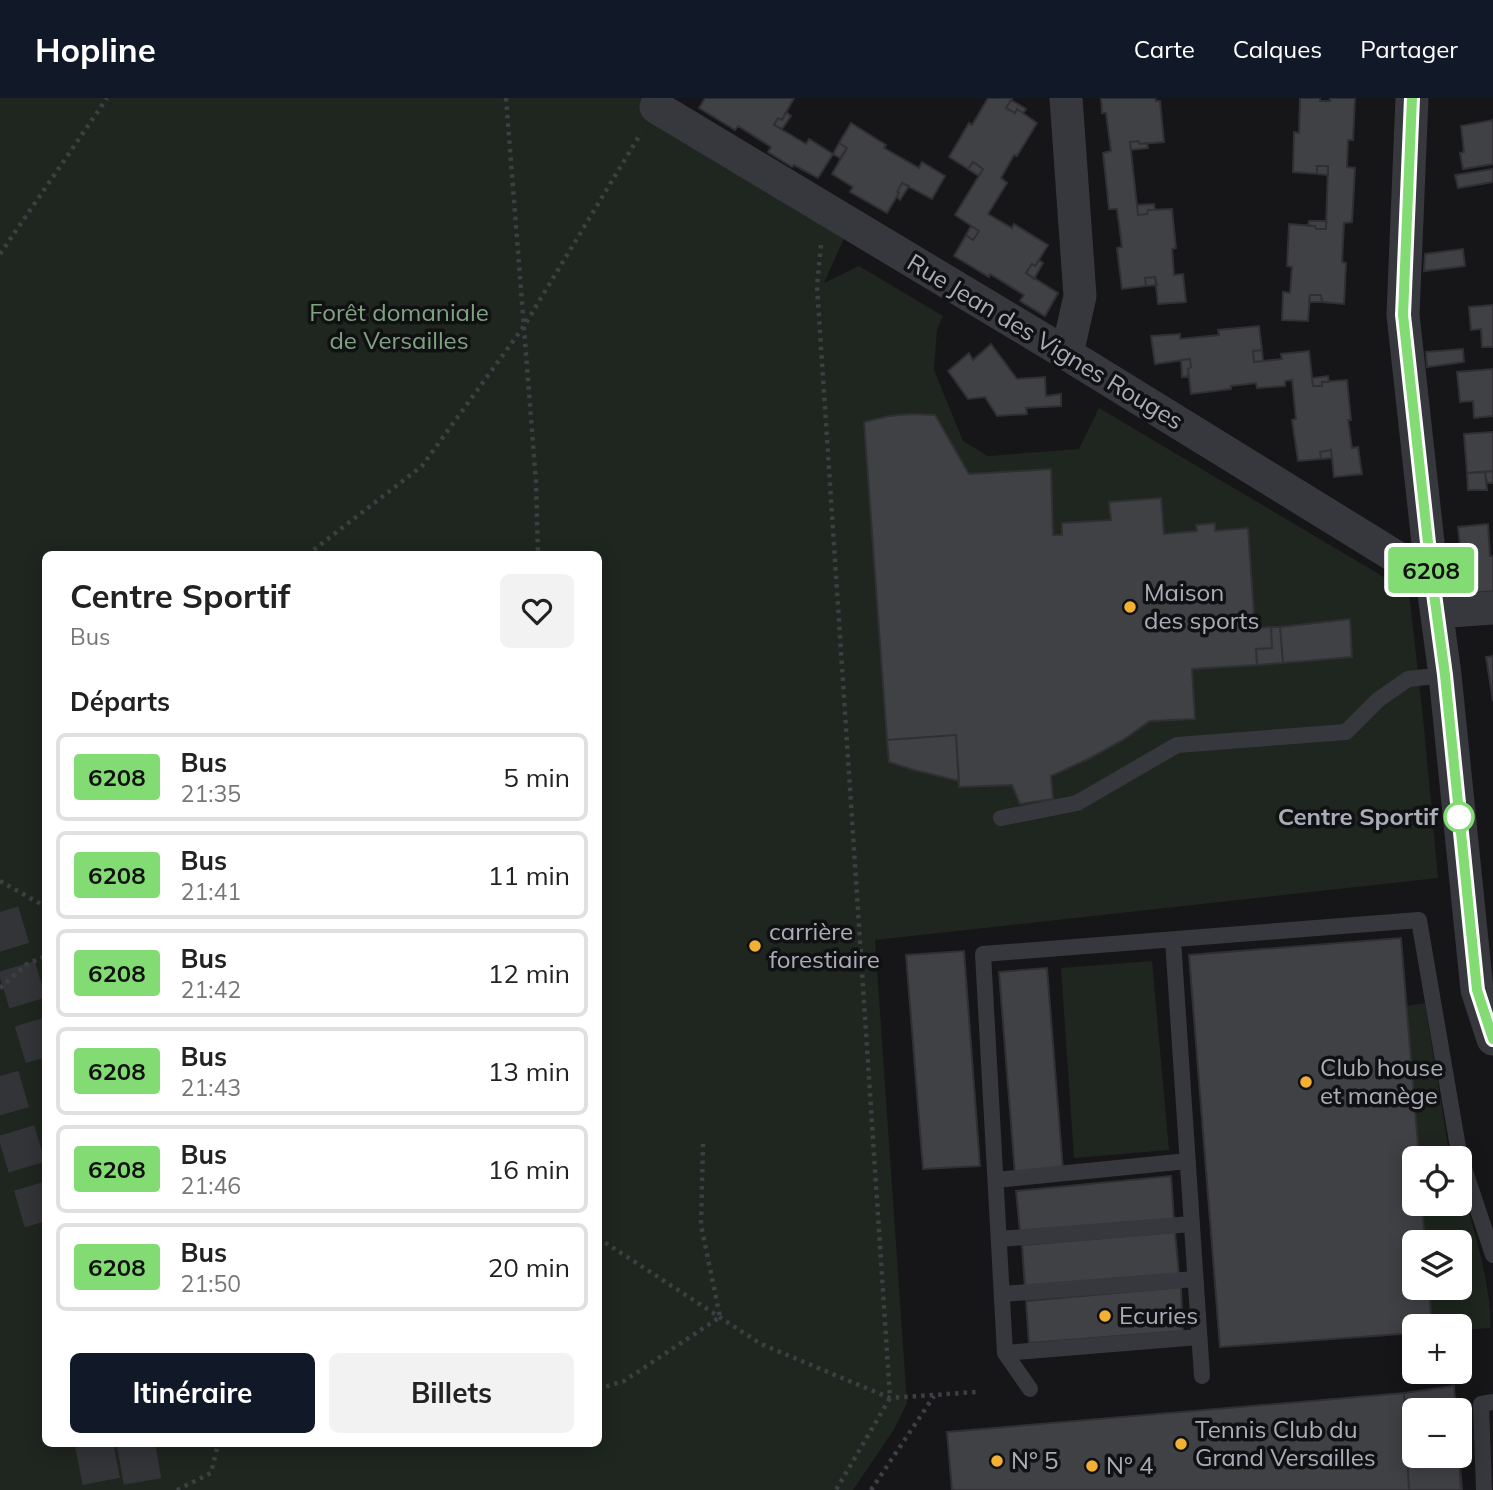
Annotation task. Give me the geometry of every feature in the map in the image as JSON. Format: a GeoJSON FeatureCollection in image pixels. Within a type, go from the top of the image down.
{"type":"FeatureCollection","features":[{"type":"Feature","properties":{"kind":"street"},"geometry":{"type":"LineString","coordinates":[[1066,98],[1080,296],[1066,354]]}},
{"type":"Feature","properties":{"kind":"street"},"geometry":{"type":"LineString","coordinates":[[1412,98],[1403,315],[1432,579],[1493,1039]]}},
{"type":"Feature","properties":{"kind":"street","name":"Rue Jean des Vignes Rouges"},"geometry":{"type":"LineString","coordinates":[[656,107],[1432,579]]}},
{"type":"Feature","properties":{"kind":"street"},"geometry":{"type":"LineString","coordinates":[[1437,612],[1493,608]]}},
{"type":"Feature","properties":{"kind":"lane"},"geometry":{"type":"LineString","coordinates":[[1001,818],[1077,803],[1177,745],[1254,746],[1346,732],[1378,700],[1408,679],[1445,675]]}},
{"type":"Feature","properties":{"kind":"lane"},"geometry":{"type":"LineString","coordinates":[[1030,1388],[1005,1353],[983,954],[1419,920],[1460,1153],[1493,1255]]}},
{"type":"Feature","properties":{"kind":"lane"},"geometry":{"type":"LineString","coordinates":[[1173,940],[1202,1376]]}},
{"type":"Feature","properties":{"kind":"lane"},"geometry":{"type":"LineString","coordinates":[[996,1180],[1188,1161]]}},
{"type":"Feature","properties":{"kind":"lane"},"geometry":{"type":"LineString","coordinates":[[999,1239],[1192,1224]]}},
{"type":"Feature","properties":{"kind":"lane"},"geometry":{"type":"LineString","coordinates":[[1002,1294],[1195,1279]]}},
{"type":"Feature","properties":{"kind":"lane"},"geometry":{"type":"LineString","coordinates":[[1005,1353],[1199,1337]]}},
{"type":"Feature","properties":{"kind":"lane"},"geometry":{"type":"LineString","coordinates":[[1487,1480],[1481,1404],[1493,1402]]}},
{"type":"Feature","properties":{"kind":"path"},"geometry":{"type":"LineString","coordinates":[[0,254],[107,98]]}},
{"type":"Feature","properties":{"kind":"path"},"geometry":{"type":"LineString","coordinates":[[506,98],[536,482],[538,551]]}},
{"type":"Feature","properties":{"kind":"path"},"geometry":{"type":"LineString","coordinates":[[312,551],[422,466],[524,326],[656,107]]}},
{"type":"Feature","properties":{"kind":"path"},"geometry":{"type":"LineString","coordinates":[[824,207],[817,286],[890,1398],[836,1490]]}},
{"type":"Feature","properties":{"kind":"path"},"geometry":{"type":"LineString","coordinates":[[0,881],[42,905]]}},
{"type":"Feature","properties":{"kind":"path"},"geometry":{"type":"LineString","coordinates":[[0,988],[27,964],[42,958]]}},
{"type":"Feature","properties":{"kind":"path"},"geometry":{"type":"LineString","coordinates":[[703,1144],[701,1225],[720,1317]]}},
{"type":"Feature","properties":{"kind":"path"},"geometry":{"type":"LineString","coordinates":[[602,1241],[761,1344],[890,1398],[976,1392]]}},
{"type":"Feature","properties":{"kind":"path"},"geometry":{"type":"LineString","coordinates":[[602,1387],[624,1381],[720,1317]]}},
{"type":"Feature","properties":{"kind":"path"},"geometry":{"type":"LineString","coordinates":[[871,1490],[935,1395]]}},
{"type":"Feature","properties":{"kind":"path"},"geometry":{"type":"LineString","coordinates":[[177,1490],[211,1473],[217,1447]]}},
{"type":"Feature","properties":{"kind":"green space","name":"Forêt domaniale de Versailles"},"geometry":{"type":"Polygon","coordinates":[[[0,98],[670,98],[845,236],[824,283],[859,266],[943,316],[937,330],[934,370],[963,441],[988,456],[1079,449],[1099,408],[1409,592],[1438,878],[875,940],[907,1403],[893,1431],[853,1490],[0,1490],[0,98]]]}},
{"type":"Feature","properties":{"kind":"green space"},"geometry":{"type":"Polygon","coordinates":[[[1152,961],[1169,1150],[1074,1158],[1061,968],[1152,961]]]}},
{"type":"Feature","properties":{"kind":"green space"},"geometry":{"type":"Polygon","coordinates":[[[1425,1003],[1448,1146],[1418,1146],[1406,1006],[1425,1003]]]}},
{"type":"Feature","properties":{"kind":"green space"},"geometry":{"type":"Polygon","coordinates":[[[1423,1216],[1470,1216],[1485,1276],[1490,1328],[1472,1329],[1472,1314],[1431,1314],[1430,1300],[1472,1300],[1472,1230],[1424,1230],[1423,1216]]]}},
{"type":"Feature","properties":{"kind":"building"},"geometry":{"type":"Polygon","coordinates":[[[705,98],[794,98],[782,120],[778,118],[774,125],[806,144],[809,139],[833,154],[818,178],[794,165],[792,167],[768,152],[771,147],[738,126],[735,130],[699,108],[705,98]]]}},
{"type":"Feature","properties":{"kind":"building"},"geometry":{"type":"Polygon","coordinates":[[[988,98],[1012,98],[1006,108],[1015,113],[1017,109],[1037,123],[1001,178],[1007,183],[988,214],[1012,228],[1014,224],[1048,245],[1035,266],[1032,264],[1026,273],[1058,293],[1045,316],[1020,301],[1024,295],[954,256],[966,235],[973,240],[979,231],[955,215],[983,169],[973,162],[968,169],[949,157],[988,98]]]}},
{"type":"Feature","properties":{"kind":"building"},"geometry":{"type":"Polygon","coordinates":[[[1101,98],[1155,98],[1160,101],[1164,142],[1130,142],[1138,215],[1147,214],[1148,210],[1172,209],[1176,248],[1172,249],[1174,275],[1183,274],[1186,302],[1158,304],[1155,277],[1145,278],[1146,286],[1122,289],[1117,248],[1122,247],[1117,209],[1109,209],[1103,153],[1111,151],[1106,113],[1102,113],[1101,98]]]}},
{"type":"Feature","properties":{"kind":"building"},"geometry":{"type":"Polygon","coordinates":[[[1300,98],[1330,101],[1330,98],[1355,98],[1353,140],[1348,140],[1347,167],[1355,168],[1352,222],[1344,223],[1344,304],[1322,302],[1321,295],[1310,295],[1308,321],[1282,320],[1283,292],[1290,293],[1292,267],[1287,266],[1289,224],[1326,229],[1328,166],[1317,166],[1317,174],[1293,172],[1294,132],[1299,133],[1300,98]]]}},
{"type":"Feature","properties":{"kind":"building"},"geometry":{"type":"Polygon","coordinates":[[[1011,100],[1026,109],[1023,113],[1017,109],[1015,113],[1006,108],[1011,100]]]}},
{"type":"Feature","properties":{"kind":"building"},"geometry":{"type":"Polygon","coordinates":[[[786,112],[791,116],[782,129],[774,125],[778,118],[782,120],[786,112]]]}},
{"type":"Feature","properties":{"kind":"building"},"geometry":{"type":"Polygon","coordinates":[[[1493,120],[1493,164],[1463,169],[1460,153],[1464,152],[1461,126],[1493,120]]]}},
{"type":"Feature","properties":{"kind":"building"},"geometry":{"type":"Polygon","coordinates":[[[851,123],[886,145],[884,148],[919,168],[922,162],[945,176],[932,199],[902,183],[887,213],[850,192],[853,187],[832,174],[847,148],[839,143],[851,123]]]}},
{"type":"Feature","properties":{"kind":"building"},"geometry":{"type":"Polygon","coordinates":[[[1138,141],[1140,144],[1147,143],[1148,148],[1131,150],[1130,142],[1138,141]]]}},
{"type":"Feature","properties":{"kind":"building"},"geometry":{"type":"Polygon","coordinates":[[[839,143],[847,148],[840,158],[833,154],[839,143]]]}},
{"type":"Feature","properties":{"kind":"building"},"geometry":{"type":"Polygon","coordinates":[[[973,162],[983,169],[979,176],[968,169],[973,162]]]}},
{"type":"Feature","properties":{"kind":"building"},"geometry":{"type":"Polygon","coordinates":[[[1317,166],[1328,166],[1328,175],[1317,174],[1317,166]]]}},
{"type":"Feature","properties":{"kind":"building"},"geometry":{"type":"Polygon","coordinates":[[[1493,169],[1493,182],[1458,188],[1455,175],[1493,169]]]}},
{"type":"Feature","properties":{"kind":"building"},"geometry":{"type":"Polygon","coordinates":[[[902,183],[909,186],[900,200],[897,192],[902,183]]]}},
{"type":"Feature","properties":{"kind":"building"},"geometry":{"type":"Polygon","coordinates":[[[1154,204],[1155,210],[1138,215],[1137,205],[1154,204]]]}},
{"type":"Feature","properties":{"kind":"building"},"geometry":{"type":"Polygon","coordinates":[[[1309,221],[1326,221],[1326,229],[1308,226],[1309,221]]]}},
{"type":"Feature","properties":{"kind":"building"},"geometry":{"type":"Polygon","coordinates":[[[971,226],[979,231],[973,240],[966,235],[971,226]]]}},
{"type":"Feature","properties":{"kind":"building"},"geometry":{"type":"Polygon","coordinates":[[[1463,249],[1465,266],[1424,271],[1425,254],[1463,249]]]}},
{"type":"Feature","properties":{"kind":"building"},"geometry":{"type":"Polygon","coordinates":[[[1039,260],[1043,263],[1034,279],[1026,273],[1032,264],[1035,266],[1039,260]]]}},
{"type":"Feature","properties":{"kind":"building"},"geometry":{"type":"Polygon","coordinates":[[[1155,277],[1157,285],[1146,286],[1145,278],[1155,277]]]}},
{"type":"Feature","properties":{"kind":"building"},"geometry":{"type":"Polygon","coordinates":[[[1310,295],[1321,295],[1322,302],[1309,302],[1310,295]]]}},
{"type":"Feature","properties":{"kind":"building"},"geometry":{"type":"Polygon","coordinates":[[[1493,305],[1493,347],[1482,347],[1481,329],[1471,330],[1469,307],[1493,305]]]}},
{"type":"Feature","properties":{"kind":"building"},"geometry":{"type":"Polygon","coordinates":[[[1259,326],[1262,350],[1253,351],[1254,362],[1282,359],[1281,354],[1309,351],[1313,386],[1322,386],[1322,382],[1347,380],[1352,448],[1358,447],[1362,474],[1334,477],[1331,450],[1320,452],[1321,459],[1298,461],[1292,420],[1296,419],[1292,380],[1285,381],[1285,386],[1257,388],[1256,383],[1191,394],[1188,369],[1191,367],[1190,359],[1155,364],[1151,336],[1180,334],[1180,339],[1219,335],[1218,330],[1259,326]]]}},
{"type":"Feature","properties":{"kind":"building"},"geometry":{"type":"Polygon","coordinates":[[[991,344],[1017,379],[1045,377],[1046,396],[1061,394],[1061,406],[1026,408],[1027,414],[997,416],[985,397],[968,399],[948,371],[969,353],[973,360],[991,344]]]}},
{"type":"Feature","properties":{"kind":"building"},"geometry":{"type":"Polygon","coordinates":[[[1463,349],[1464,362],[1427,367],[1426,352],[1463,349]]]}},
{"type":"Feature","properties":{"kind":"building"},"geometry":{"type":"Polygon","coordinates":[[[1262,350],[1263,361],[1254,362],[1253,351],[1262,350]]]}},
{"type":"Feature","properties":{"kind":"building"},"geometry":{"type":"Polygon","coordinates":[[[1190,359],[1189,376],[1182,377],[1181,360],[1190,359]]]}},
{"type":"Feature","properties":{"kind":"building"},"geometry":{"type":"Polygon","coordinates":[[[1493,369],[1493,416],[1474,418],[1473,401],[1460,402],[1457,372],[1493,369]]]}},
{"type":"Feature","properties":{"kind":"building"},"geometry":{"type":"Polygon","coordinates":[[[1328,376],[1329,382],[1322,382],[1322,386],[1313,386],[1312,378],[1328,376]]]}},
{"type":"Feature","properties":{"kind":"building"},"geometry":{"type":"Polygon","coordinates":[[[911,414],[935,415],[969,474],[1051,469],[1053,535],[1062,535],[1062,523],[1111,520],[1109,502],[1161,498],[1164,534],[1197,531],[1196,525],[1215,523],[1215,531],[1248,528],[1255,628],[1271,627],[1272,648],[1256,649],[1257,665],[1192,669],[1195,719],[1150,721],[1123,740],[1051,776],[1053,799],[1020,804],[1012,785],[959,787],[956,735],[887,740],[864,422],[911,414]]]}},
{"type":"Feature","properties":{"kind":"building"},"geometry":{"type":"Polygon","coordinates":[[[1493,432],[1493,471],[1467,473],[1464,434],[1493,432]]]}},
{"type":"Feature","properties":{"kind":"building"},"geometry":{"type":"Polygon","coordinates":[[[1331,450],[1332,458],[1321,459],[1320,452],[1331,450]]]}},
{"type":"Feature","properties":{"kind":"building"},"geometry":{"type":"Polygon","coordinates":[[[1493,471],[1493,483],[1487,483],[1485,472],[1493,471]]]}},
{"type":"Feature","properties":{"kind":"building"},"geometry":{"type":"Polygon","coordinates":[[[1485,472],[1487,490],[1468,490],[1467,473],[1485,472]]]}},
{"type":"Feature","properties":{"kind":"building"},"geometry":{"type":"Polygon","coordinates":[[[1488,524],[1490,556],[1493,556],[1493,591],[1470,593],[1458,527],[1488,524]]]}},
{"type":"Feature","properties":{"kind":"building"},"geometry":{"type":"Polygon","coordinates":[[[1350,619],[1352,657],[1283,663],[1280,627],[1350,619]]]}},
{"type":"Feature","properties":{"kind":"building"},"geometry":{"type":"Polygon","coordinates":[[[1271,627],[1280,627],[1283,663],[1257,665],[1256,649],[1272,648],[1271,627]]]}},
{"type":"Feature","properties":{"kind":"building"},"geometry":{"type":"Polygon","coordinates":[[[1493,656],[1493,701],[1486,657],[1493,656]]]}},
{"type":"Feature","properties":{"kind":"building"},"geometry":{"type":"Polygon","coordinates":[[[956,735],[959,781],[889,762],[887,740],[956,735]]]}},
{"type":"Feature","properties":{"kind":"building","name":"Club house et manège"},"geometry":{"type":"Polygon","coordinates":[[[1401,938],[1418,1146],[1402,1146],[1402,1216],[1423,1216],[1424,1230],[1402,1230],[1402,1300],[1430,1300],[1431,1314],[1402,1314],[1402,1334],[1220,1347],[1189,955],[1401,938]]]}},
{"type":"Feature","properties":{"kind":"building"},"geometry":{"type":"Polygon","coordinates":[[[964,951],[980,1166],[923,1169],[906,955],[964,951]]]}},
{"type":"Feature","properties":{"kind":"building"},"geometry":{"type":"Polygon","coordinates":[[[1047,968],[1063,1170],[1015,1174],[999,972],[1047,968]]]}},
{"type":"Feature","properties":{"kind":"building"},"geometry":{"type":"Polygon","coordinates":[[[1171,1176],[1174,1220],[1020,1232],[1016,1191],[1171,1176]]]}},
{"type":"Feature","properties":{"kind":"building"},"geometry":{"type":"Polygon","coordinates":[[[1175,1232],[1179,1275],[1025,1288],[1022,1245],[1175,1232]]]}},
{"type":"Feature","properties":{"kind":"building","name":"Ecuries"},"geometry":{"type":"Polygon","coordinates":[[[1181,1287],[1183,1331],[1029,1343],[1026,1301],[1181,1287]]]}},
{"type":"Feature","properties":{"kind":"building"},"geometry":{"type":"Polygon","coordinates":[[[1454,1386],[1455,1398],[1404,1398],[1404,1393],[1454,1386]]]}},
{"type":"Feature","properties":{"kind":"building","name":"Tennis Club du Grand Versailles"},"geometry":{"type":"Polygon","coordinates":[[[1454,1386],[1455,1398],[1402,1398],[1402,1468],[1460,1468],[1461,1490],[952,1490],[947,1432],[1404,1393],[1454,1386]]]}},
{"type":"Feature","properties":{"kind":"building"},"geometry":{"type":"Polygon","coordinates":[[[1408,1468],[1460,1468],[1462,1490],[1409,1490],[1408,1468]]]}},
{"type":"Feature","properties":{"kind":"tunnel"},"geometry":{"type":"LineString","coordinates":[[0,912],[42,1051]]}},
{"type":"Feature","properties":{"kind":"tunnel"},"geometry":{"type":"LineString","coordinates":[[0,1076],[42,1218]]}},
{"type":"Feature","properties":{"kind":"tunnel"},"geometry":{"type":"LineString","coordinates":[[95,1447],[103,1490]]}},
{"type":"Feature","properties":{"kind":"tunnel"},"geometry":{"type":"LineString","coordinates":[[137,1447],[144,1490]]}},
{"type":"Feature","properties":{"kind":"bus line","name":"6208"},"geometry":{"type":"LineString","coordinates":[[1412,98],[1403,315],[1445,675],[1477,990],[1493,1039]]}},
{"type":"Feature","properties":{"kind":"place","name":"Maison des sports"},"geometry":{"type":"Point","coordinates":[1130,607]}},
{"type":"Feature","properties":{"kind":"place","name":"Centre Sportif"},"geometry":{"type":"Point","coordinates":[1459,817]}},
{"type":"Feature","properties":{"kind":"place","name":"carrière forestiaire"},"geometry":{"type":"Point","coordinates":[755,946]}},
{"type":"Feature","properties":{"kind":"place","name":"Club house et manège"},"geometry":{"type":"Point","coordinates":[1306,1082]}},
{"type":"Feature","properties":{"kind":"place","name":"Ecuries"},"geometry":{"type":"Point","coordinates":[1105,1316]}},
{"type":"Feature","properties":{"kind":"place","name":"Tennis Club du Grand Versailles"},"geometry":{"type":"Point","coordinates":[1181,1444]}},
{"type":"Feature","properties":{"kind":"place","name":"N° 5"},"geometry":{"type":"Point","coordinates":[997,1461]}},
{"type":"Feature","properties":{"kind":"place","name":"N° 4"},"geometry":{"type":"Point","coordinates":[1092,1466]}}]}
